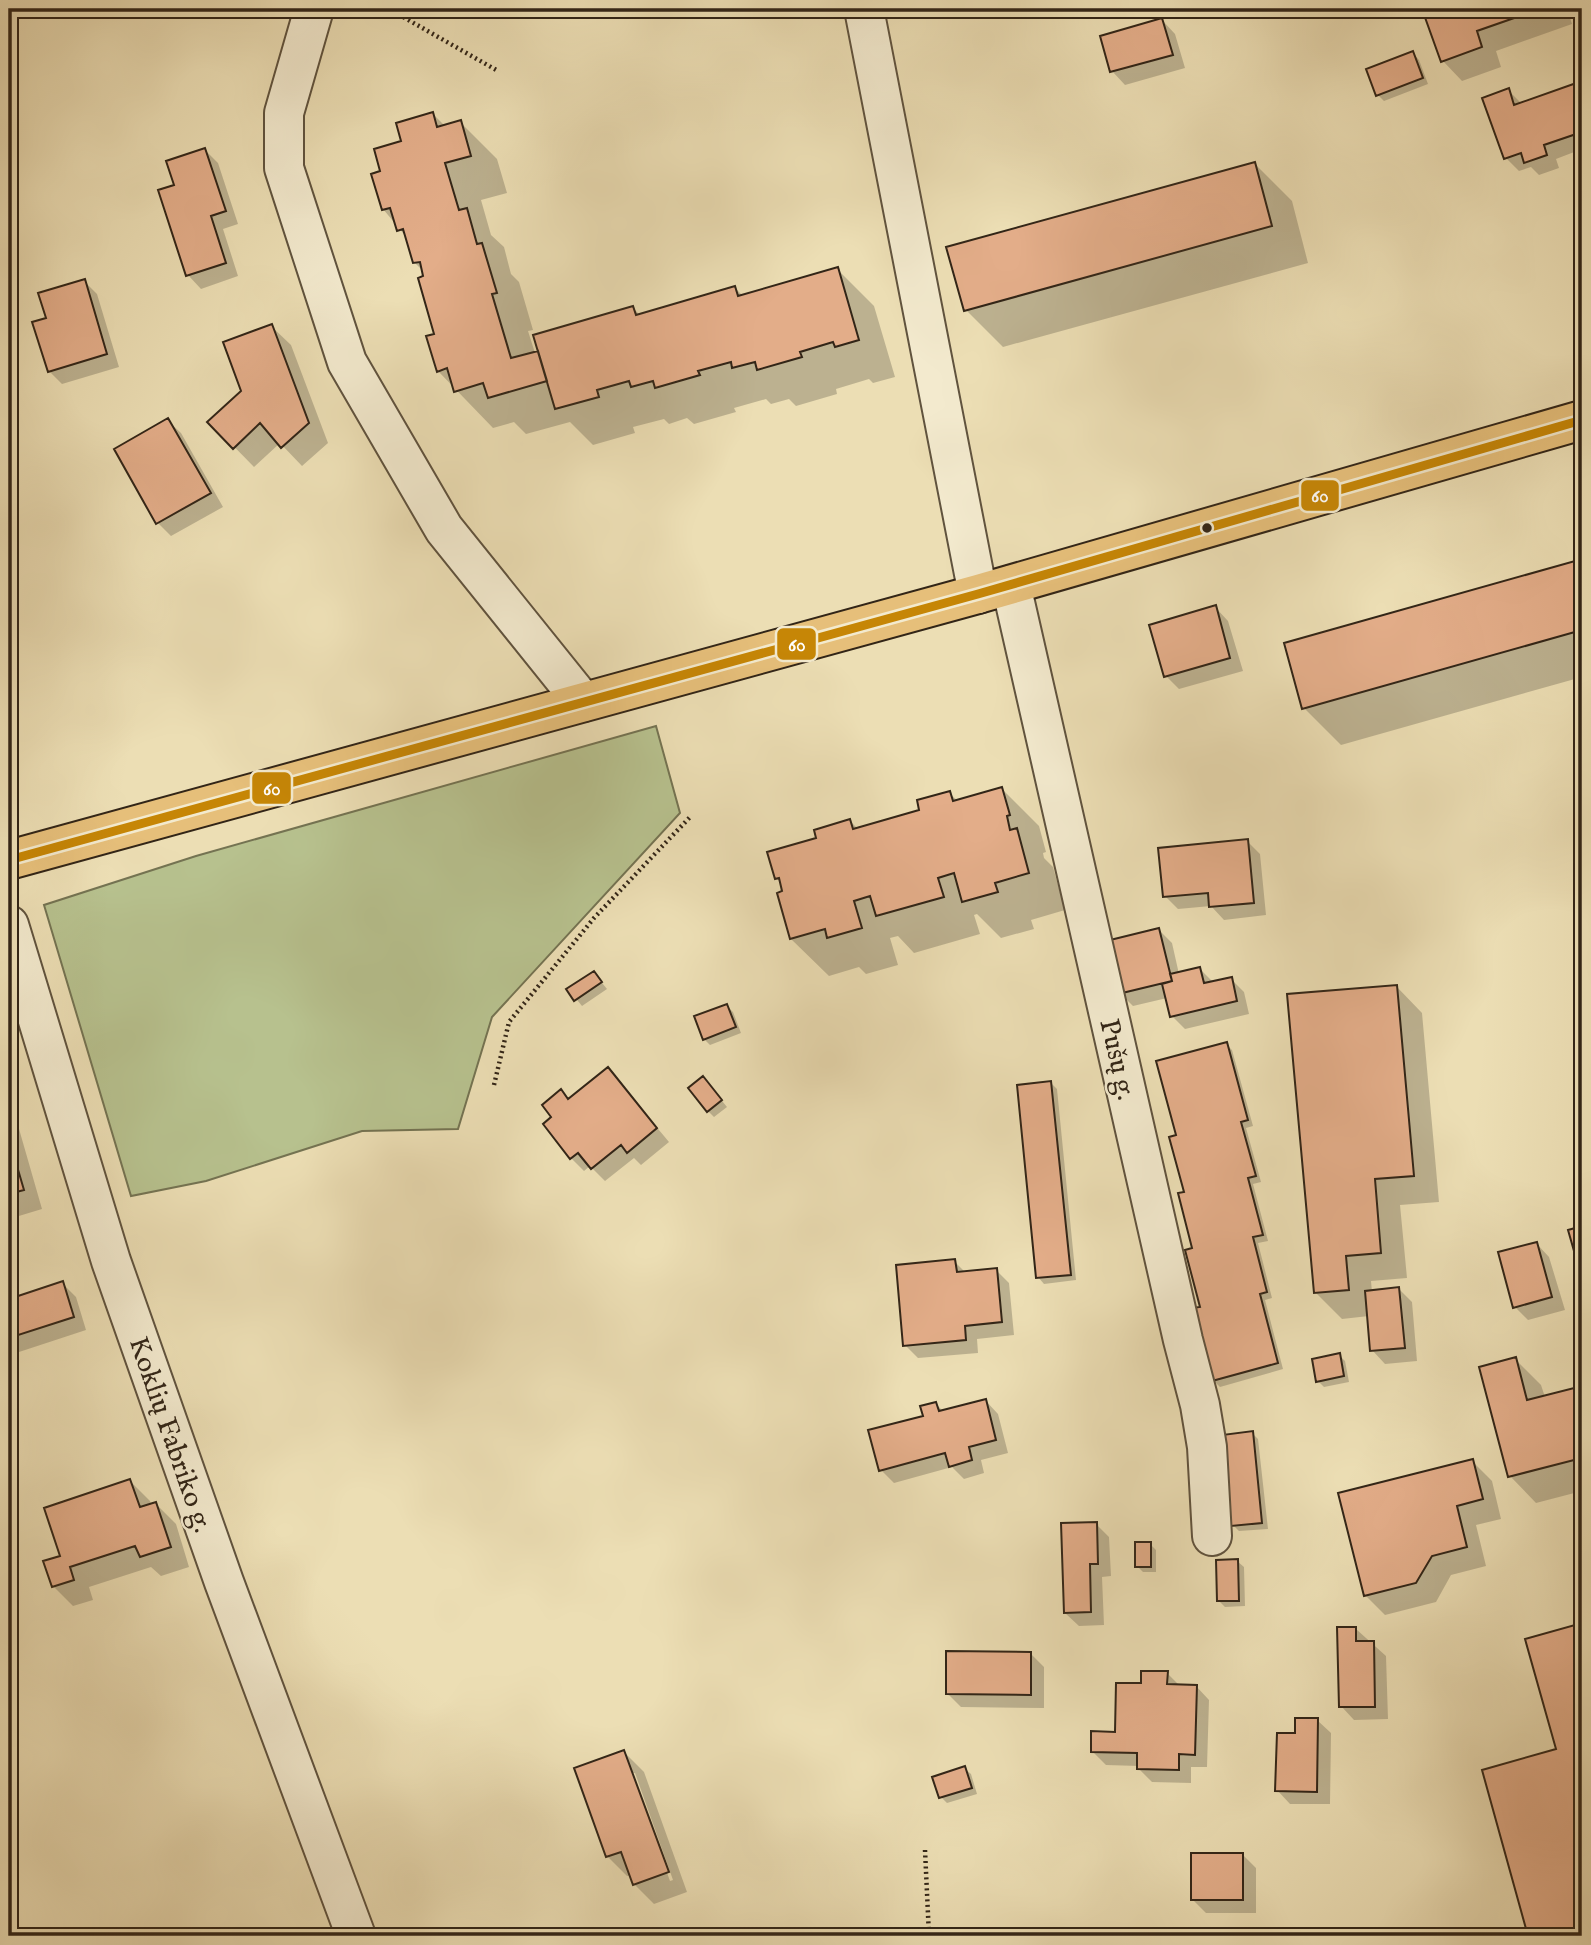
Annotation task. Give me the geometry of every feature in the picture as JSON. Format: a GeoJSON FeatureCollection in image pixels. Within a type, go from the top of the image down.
{"type":"FeatureCollection","features":[{"type":"Feature","properties":{"kind":"main road"},"geometry":{"type":"LineString","coordinates":[[9,860],[994,589],[1582,420]]}},
{"type":"Feature","properties":{"kind":"street"},"geometry":{"type":"LineString","coordinates":[[314,9],[284,113],[284,168],[347,362],[444,528],[583,702]]}},
{"type":"Feature","properties":{"kind":"street","name":"Pušų g."},"geometry":{"type":"LineString","coordinates":[[864,9],[994,589],[1200,1405],[1207,1447],[1212,1536]]}},
{"type":"Feature","properties":{"kind":"street","name":"Koklių Fabriko g."},"geometry":{"type":"LineString","coordinates":[[9,925],[111,1261],[224,1582],[356,1936]]}},
{"type":"Feature","properties":{"kind":"path"},"geometry":{"type":"LineString","coordinates":[[389,9],[499,71]]}},
{"type":"Feature","properties":{"kind":"path"},"geometry":{"type":"LineString","coordinates":[[494,1085],[509,1022],[594,918],[691,816]]}},
{"type":"Feature","properties":{"kind":"path"},"geometry":{"type":"LineString","coordinates":[[925,1850],[929,1936]]}},
{"type":"Feature","properties":{"kind":"green space"},"geometry":{"type":"Polygon","coordinates":[[[656,726],[680,813],[492,1017],[458,1129],[362,1131],[206,1181],[131,1196],[44,905],[196,856],[656,726]]]}},
{"type":"Feature","properties":{"kind":"building"},"geometry":{"type":"Polygon","coordinates":[[[1422,9],[1540,9],[1477,31],[1482,47],[1441,62],[1422,9]]]}},
{"type":"Feature","properties":{"kind":"building"},"geometry":{"type":"Polygon","coordinates":[[[1162,18],[1173,55],[1110,72],[1100,36],[1162,18]]]}},
{"type":"Feature","properties":{"kind":"building"},"geometry":{"type":"Polygon","coordinates":[[[1413,51],[1423,78],[1376,96],[1366,69],[1413,51]]]}},
{"type":"Feature","properties":{"kind":"building"},"geometry":{"type":"Polygon","coordinates":[[[1582,81],[1582,115],[1579,116],[1582,132],[1544,145],[1547,155],[1524,163],[1521,153],[1504,159],[1482,98],[1509,88],[1514,105],[1582,81]]]}},
{"type":"Feature","properties":{"kind":"building"},"geometry":{"type":"Polygon","coordinates":[[[433,112],[437,127],[461,120],[471,156],[445,163],[459,210],[467,208],[477,244],[482,243],[497,293],[492,294],[511,358],[538,351],[547,381],[488,398],[483,383],[454,392],[447,368],[437,372],[426,336],[434,334],[418,278],[423,276],[420,262],[413,263],[403,229],[397,231],[390,208],[382,210],[371,174],[380,171],[374,149],[401,141],[396,123],[433,112]]]}},
{"type":"Feature","properties":{"kind":"building"},"geometry":{"type":"Polygon","coordinates":[[[205,148],[226,211],[211,216],[226,263],[186,276],[158,190],[174,185],[166,161],[205,148]]]}},
{"type":"Feature","properties":{"kind":"building"},"geometry":{"type":"Polygon","coordinates":[[[1255,162],[1272,226],[964,311],[946,247],[1255,162]]]}},
{"type":"Feature","properties":{"kind":"building"},"geometry":{"type":"Polygon","coordinates":[[[838,267],[859,340],[835,347],[833,342],[800,352],[802,357],[757,370],[755,362],[732,368],[731,362],[698,371],[700,375],[655,388],[653,381],[631,387],[629,381],[597,390],[599,397],[555,409],[533,335],[633,306],[636,315],[735,286],[738,296],[838,267]]]}},
{"type":"Feature","properties":{"kind":"building"},"geometry":{"type":"Polygon","coordinates":[[[85,279],[107,354],[48,372],[32,322],[46,318],[38,293],[85,279]]]}},
{"type":"Feature","properties":{"kind":"building"},"geometry":{"type":"Polygon","coordinates":[[[272,324],[309,423],[281,448],[260,423],[233,449],[207,422],[241,391],[223,342],[272,324]]]}},
{"type":"Feature","properties":{"kind":"building"},"geometry":{"type":"Polygon","coordinates":[[[168,418],[211,493],[156,524],[114,449],[168,418]]]}},
{"type":"Feature","properties":{"kind":"building"},"geometry":{"type":"Polygon","coordinates":[[[1582,559],[1582,630],[1302,709],[1284,643],[1582,559]]]}},
{"type":"Feature","properties":{"kind":"building"},"geometry":{"type":"Polygon","coordinates":[[[1216,605],[1230,658],[1164,677],[1149,625],[1216,605]]]}},
{"type":"Feature","properties":{"kind":"building"},"geometry":{"type":"Polygon","coordinates":[[[1002,787],[1010,815],[1007,816],[1010,830],[1017,828],[1029,873],[995,883],[998,892],[962,902],[954,873],[938,878],[944,897],[876,916],[870,896],[854,901],[862,928],[827,938],[825,929],[790,939],[777,893],[782,891],[779,878],[775,879],[767,852],[816,838],[814,830],[850,819],[853,829],[919,810],[917,800],[950,791],[953,801],[1002,787]]]}},
{"type":"Feature","properties":{"kind":"building"},"geometry":{"type":"Polygon","coordinates":[[[1248,839],[1254,903],[1209,907],[1208,893],[1163,897],[1158,848],[1248,839]]]}},
{"type":"Feature","properties":{"kind":"building"},"geometry":{"type":"Polygon","coordinates":[[[1159,928],[1172,981],[1118,994],[1106,941],[1159,928]]]}},
{"type":"Feature","properties":{"kind":"building"},"geometry":{"type":"Polygon","coordinates":[[[1200,967],[1204,983],[1232,977],[1237,1001],[1170,1017],[1162,984],[1172,981],[1170,974],[1200,967]]]}},
{"type":"Feature","properties":{"kind":"building"},"geometry":{"type":"Polygon","coordinates":[[[594,971],[602,982],[574,1001],[566,989],[594,971]]]}},
{"type":"Feature","properties":{"kind":"building"},"geometry":{"type":"Polygon","coordinates":[[[1397,985],[1414,1176],[1375,1179],[1381,1253],[1346,1256],[1349,1290],[1314,1293],[1287,994],[1397,985]]]}},
{"type":"Feature","properties":{"kind":"building"},"geometry":{"type":"Polygon","coordinates":[[[727,1004],[736,1027],[703,1040],[694,1016],[727,1004]]]}},
{"type":"Feature","properties":{"kind":"building"},"geometry":{"type":"Polygon","coordinates":[[[1227,1042],[1248,1120],[1241,1122],[1256,1176],[1248,1178],[1263,1235],[1253,1237],[1267,1292],[1260,1294],[1278,1363],[1212,1381],[1192,1308],[1200,1307],[1185,1250],[1192,1248],[1178,1193],[1184,1192],[1169,1137],[1176,1135],[1156,1061],[1227,1042]]]}},
{"type":"Feature","properties":{"kind":"building"},"geometry":{"type":"Polygon","coordinates":[[[608,1067],[657,1128],[627,1153],[621,1145],[591,1169],[578,1153],[570,1159],[543,1124],[551,1117],[542,1105],[561,1089],[568,1099],[608,1067]]]}},
{"type":"Feature","properties":{"kind":"building"},"geometry":{"type":"Polygon","coordinates":[[[703,1076],[722,1100],[707,1112],[688,1088],[703,1076]]]}},
{"type":"Feature","properties":{"kind":"building"},"geometry":{"type":"Polygon","coordinates":[[[1051,1081],[1071,1275],[1036,1278],[1017,1085],[1051,1081]]]}},
{"type":"Feature","properties":{"kind":"building"},"geometry":{"type":"Polygon","coordinates":[[[9,1139],[24,1190],[9,1194],[9,1139]]]}},
{"type":"Feature","properties":{"kind":"building"},"geometry":{"type":"Polygon","coordinates":[[[1582,1226],[1582,1279],[1568,1230],[1582,1226]]]}},
{"type":"Feature","properties":{"kind":"building"},"geometry":{"type":"Polygon","coordinates":[[[1537,1242],[1552,1297],[1513,1308],[1498,1252],[1537,1242]]]}},
{"type":"Feature","properties":{"kind":"building"},"geometry":{"type":"Polygon","coordinates":[[[955,1259],[957,1272],[997,1268],[1002,1322],[965,1326],[966,1340],[903,1346],[896,1265],[955,1259]]]}},
{"type":"Feature","properties":{"kind":"building"},"geometry":{"type":"Polygon","coordinates":[[[63,1281],[74,1317],[9,1338],[9,1299],[63,1281]]]}},
{"type":"Feature","properties":{"kind":"building"},"geometry":{"type":"Polygon","coordinates":[[[1399,1287],[1405,1348],[1370,1351],[1365,1291],[1399,1287]]]}},
{"type":"Feature","properties":{"kind":"building"},"geometry":{"type":"Polygon","coordinates":[[[1340,1353],[1344,1376],[1316,1382],[1312,1359],[1340,1353]]]}},
{"type":"Feature","properties":{"kind":"building"},"geometry":{"type":"Polygon","coordinates":[[[1516,1357],[1527,1400],[1582,1386],[1582,1458],[1508,1477],[1479,1367],[1516,1357]]]}},
{"type":"Feature","properties":{"kind":"building"},"geometry":{"type":"Polygon","coordinates":[[[986,1399],[996,1440],[969,1447],[972,1460],[949,1467],[945,1453],[879,1471],[868,1430],[923,1416],[920,1406],[936,1402],[939,1411],[986,1399]]]}},
{"type":"Feature","properties":{"kind":"building"},"geometry":{"type":"Polygon","coordinates":[[[1253,1431],[1262,1523],[1231,1526],[1222,1435],[1253,1431]]]}},
{"type":"Feature","properties":{"kind":"building"},"geometry":{"type":"Polygon","coordinates":[[[1473,1459],[1483,1499],[1457,1506],[1467,1547],[1432,1556],[1416,1583],[1364,1596],[1338,1493],[1473,1459]]]}},
{"type":"Feature","properties":{"kind":"building"},"geometry":{"type":"Polygon","coordinates":[[[130,1479],[140,1507],[156,1502],[171,1547],[140,1557],[135,1546],[70,1567],[74,1580],[52,1587],[43,1561],[60,1556],[44,1508],[130,1479]]]}},
{"type":"Feature","properties":{"kind":"building"},"geometry":{"type":"Polygon","coordinates":[[[1097,1522],[1098,1564],[1090,1564],[1091,1612],[1064,1613],[1061,1523],[1097,1522]]]}},
{"type":"Feature","properties":{"kind":"building"},"geometry":{"type":"Polygon","coordinates":[[[1135,1542],[1151,1542],[1151,1567],[1135,1567],[1135,1542]]]}},
{"type":"Feature","properties":{"kind":"building"},"geometry":{"type":"Polygon","coordinates":[[[1238,1559],[1239,1601],[1217,1601],[1216,1560],[1238,1559]]]}},
{"type":"Feature","properties":{"kind":"building"},"geometry":{"type":"Polygon","coordinates":[[[1582,1623],[1582,1936],[1528,1936],[1482,1770],[1556,1749],[1525,1639],[1582,1623]]]}},
{"type":"Feature","properties":{"kind":"building"},"geometry":{"type":"Polygon","coordinates":[[[1337,1627],[1356,1627],[1356,1641],[1374,1641],[1375,1707],[1339,1707],[1337,1627]]]}},
{"type":"Feature","properties":{"kind":"building"},"geometry":{"type":"Polygon","coordinates":[[[946,1651],[1031,1652],[1031,1695],[946,1694],[946,1651]]]}},
{"type":"Feature","properties":{"kind":"building"},"geometry":{"type":"Polygon","coordinates":[[[1141,1671],[1168,1671],[1167,1684],[1197,1685],[1195,1755],[1179,1754],[1179,1770],[1137,1769],[1137,1753],[1091,1752],[1091,1731],[1115,1732],[1116,1683],[1141,1683],[1141,1671]]]}},
{"type":"Feature","properties":{"kind":"building"},"geometry":{"type":"Polygon","coordinates":[[[1295,1718],[1318,1718],[1317,1792],[1275,1791],[1277,1733],[1295,1733],[1295,1718]]]}},
{"type":"Feature","properties":{"kind":"building"},"geometry":{"type":"Polygon","coordinates":[[[624,1750],[669,1872],[633,1885],[621,1852],[606,1857],[574,1768],[624,1750]]]}},
{"type":"Feature","properties":{"kind":"building"},"geometry":{"type":"Polygon","coordinates":[[[965,1766],[972,1788],[939,1798],[932,1777],[965,1766]]]}},
{"type":"Feature","properties":{"kind":"building"},"geometry":{"type":"Polygon","coordinates":[[[1191,1853],[1243,1853],[1243,1900],[1191,1900],[1191,1853]]]}},
{"type":"Feature","properties":{"kind":"transit line","name":"60"},"geometry":{"type":"LineString","coordinates":[[9,860],[978,594],[1582,420]]}}]}
